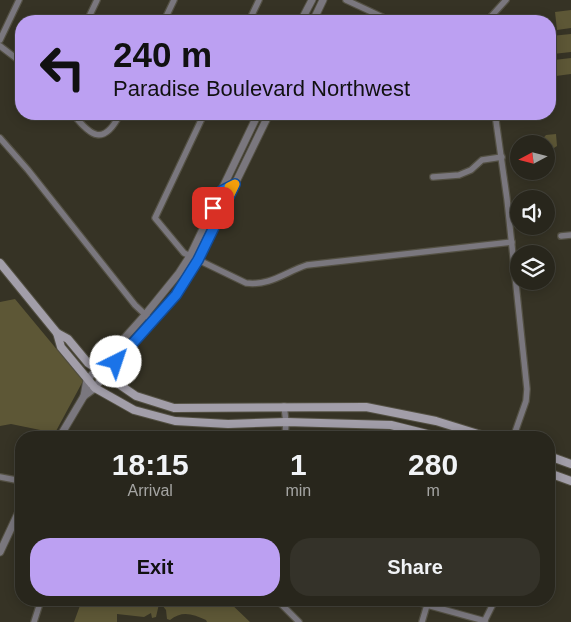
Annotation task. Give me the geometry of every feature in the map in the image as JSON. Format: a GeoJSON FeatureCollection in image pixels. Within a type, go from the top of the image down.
{"type":"FeatureCollection","features":[{"type":"Feature","properties":{"kind":"main road"},"geometry":{"type":"LineString","coordinates":[[0,263],[57,334],[61,347],[87,380],[95,388],[134,410],[175,421],[228,424],[286,422],[391,426],[413,431]]}},
{"type":"Feature","properties":{"kind":"main road"},"geometry":{"type":"LineString","coordinates":[[57,334],[68,340],[88,363],[136,396],[174,408],[366,407],[436,421],[468,431]]}},
{"type":"Feature","properties":{"kind":"main road"},"geometry":{"type":"LineString","coordinates":[[555,458],[571,464]]}},
{"type":"Feature","properties":{"kind":"main road"},"geometry":{"type":"LineString","coordinates":[[555,475],[571,481]]}},
{"type":"Feature","properties":{"kind":"street"},"geometry":{"type":"LineString","coordinates":[[0,40],[19,0]]}},
{"type":"Feature","properties":{"kind":"street"},"geometry":{"type":"LineString","coordinates":[[90,15],[97,0]]}},
{"type":"Feature","properties":{"kind":"street"},"geometry":{"type":"LineString","coordinates":[[167,15],[174,0]]}},
{"type":"Feature","properties":{"kind":"street"},"geometry":{"type":"LineString","coordinates":[[252,15],[259,0]]}},
{"type":"Feature","properties":{"kind":"street"},"geometry":{"type":"LineString","coordinates":[[305,15],[312,0]]}},
{"type":"Feature","properties":{"kind":"street"},"geometry":{"type":"LineString","coordinates":[[316,15],[323,0]]}},
{"type":"Feature","properties":{"kind":"street"},"geometry":{"type":"LineString","coordinates":[[346,0],[378,15]]}},
{"type":"Feature","properties":{"kind":"street"},"geometry":{"type":"LineString","coordinates":[[493,15],[506,0]]}},
{"type":"Feature","properties":{"kind":"street"},"geometry":{"type":"LineString","coordinates":[[0,46],[15,57]]}},
{"type":"Feature","properties":{"kind":"street"},"geometry":{"type":"LineString","coordinates":[[78,120],[88,132],[101,134],[109,131],[116,120]]}},
{"type":"Feature","properties":{"kind":"street"},"geometry":{"type":"LineString","coordinates":[[201,120],[155,218],[172,241],[190,256],[246,283],[258,284],[271,281],[307,265],[512,242]]}},
{"type":"Feature","properties":{"kind":"street"},"geometry":{"type":"LineString","coordinates":[[63,431],[84,396],[87,380],[145,315],[179,273],[190,256],[255,120]]}},
{"type":"Feature","properties":{"kind":"street"},"geometry":{"type":"LineString","coordinates":[[256,140],[265,120]]}},
{"type":"Feature","properties":{"kind":"street"},"geometry":{"type":"LineString","coordinates":[[497,120],[527,389],[526,401],[515,431]]}},
{"type":"Feature","properties":{"kind":"street"},"geometry":{"type":"LineString","coordinates":[[239,154],[260,147],[252,126]]}},
{"type":"Feature","properties":{"kind":"street"},"geometry":{"type":"LineString","coordinates":[[0,138],[28,170],[134,305],[152,320]]}},
{"type":"Feature","properties":{"kind":"street"},"geometry":{"type":"LineString","coordinates":[[84,396],[95,388],[104,375],[176,295],[198,260],[251,150]]}},
{"type":"Feature","properties":{"kind":"street"},"geometry":{"type":"LineString","coordinates":[[433,177],[460,175],[471,170],[482,160],[502,157]]}},
{"type":"Feature","properties":{"kind":"street"},"geometry":{"type":"LineString","coordinates":[[221,191],[235,184]]}},
{"type":"Feature","properties":{"kind":"street"},"geometry":{"type":"LineString","coordinates":[[561,236],[571,235]]}},
{"type":"Feature","properties":{"kind":"street"},"geometry":{"type":"LineString","coordinates":[[284,406],[285,431]]}},
{"type":"Feature","properties":{"kind":"street"},"geometry":{"type":"LineString","coordinates":[[0,477],[15,480]]}},
{"type":"Feature","properties":{"kind":"street"},"geometry":{"type":"LineString","coordinates":[[0,552],[15,520]]}},
{"type":"Feature","properties":{"kind":"street"},"geometry":{"type":"LineString","coordinates":[[34,622],[39,606]]}},
{"type":"Feature","properties":{"kind":"street"},"geometry":{"type":"LineString","coordinates":[[283,606],[299,622]]}},
{"type":"Feature","properties":{"kind":"street"},"geometry":{"type":"LineString","coordinates":[[422,622],[427,606]]}},
{"type":"Feature","properties":{"kind":"street"},"geometry":{"type":"LineString","coordinates":[[431,606],[484,621],[492,606]]}},
{"type":"Feature","properties":{"kind":"shaded area"},"geometry":{"type":"Polygon","coordinates":[[[571,10],[571,28],[557,30],[555,12],[571,10]]]}},
{"type":"Feature","properties":{"kind":"shaded area"},"geometry":{"type":"Polygon","coordinates":[[[571,34],[571,52],[556,54],[556,36],[571,34]]]}},
{"type":"Feature","properties":{"kind":"shaded area"},"geometry":{"type":"Polygon","coordinates":[[[571,58],[571,74],[556,76],[556,60],[571,58]]]}},
{"type":"Feature","properties":{"kind":"shaded area"},"geometry":{"type":"Polygon","coordinates":[[[556,134],[557,146],[555,147],[555,135],[546,135],[556,134]]]}},
{"type":"Feature","properties":{"kind":"shaded area"},"geometry":{"type":"Polygon","coordinates":[[[15,299],[83,381],[56,431],[45,431],[11,424],[0,426],[0,302],[15,299]]]}},
{"type":"Feature","properties":{"kind":"shaded area"},"geometry":{"type":"Polygon","coordinates":[[[80,606],[159,606],[156,617],[152,618],[151,613],[144,617],[117,614],[117,622],[74,622],[80,606]]]}},
{"type":"Feature","properties":{"kind":"shaded area"},"geometry":{"type":"Polygon","coordinates":[[[163,606],[233,606],[250,622],[207,622],[188,614],[179,615],[170,620],[167,619],[166,610],[163,606]]]}},
{"type":"Feature","properties":{"kind":"slow traffic"},"geometry":{"type":"LineString","coordinates":[[217,222],[235,184],[229,187]]}},
{"type":"Feature","properties":{"kind":"route"},"geometry":{"type":"LineString","coordinates":[[116,362],[176,295],[198,260],[235,184],[221,191],[213,208]]}}]}
